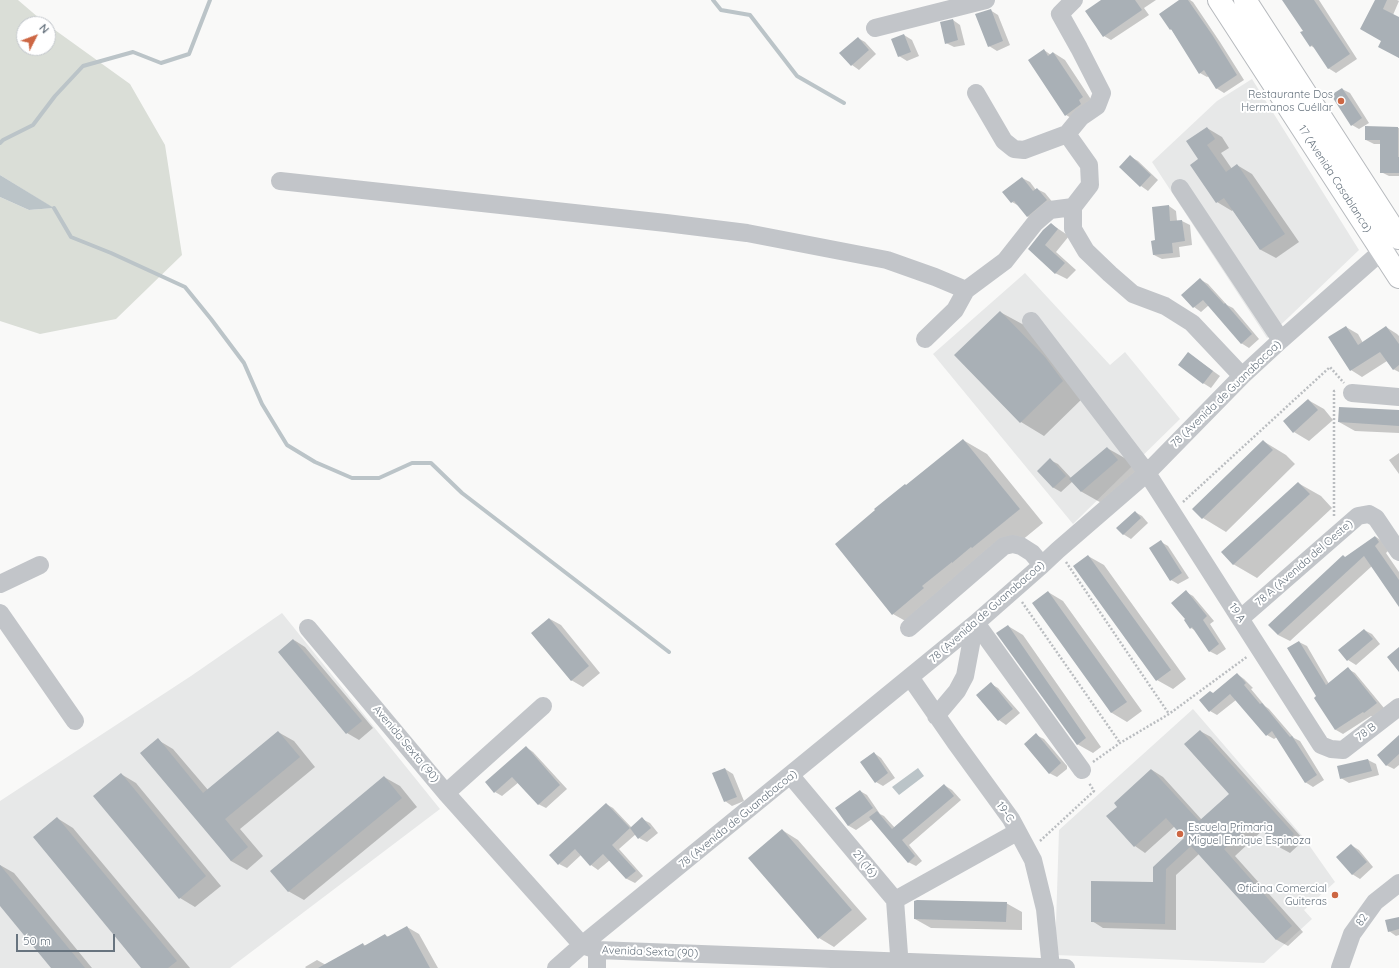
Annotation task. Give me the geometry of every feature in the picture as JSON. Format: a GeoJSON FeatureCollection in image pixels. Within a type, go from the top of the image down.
{"type":"FeatureCollection","features":[{"type":"Feature","properties":{"kind":"main road","name":"17 (Avenida Casablanca)"},"geometry":{"type":"LineString","coordinates":[[1219,0],[1395,240]]}},
{"type":"Feature","properties":{"kind":"main road","name":"17 (Avenida Casablanca)"},"geometry":{"type":"LineString","coordinates":[[1245,0],[1395,240],[1399,277]]}},
{"type":"Feature","properties":{"kind":"street"},"geometry":{"type":"LineString","coordinates":[[875,28],[986,0]]}},
{"type":"Feature","properties":{"kind":"street"},"geometry":{"type":"LineString","coordinates":[[976,93],[1004,141],[1014,150],[1024,150],[1068,134],[1081,117],[1097,106],[1102,94],[1060,14],[1074,0]]}},
{"type":"Feature","properties":{"kind":"street"},"geometry":{"type":"LineString","coordinates":[[1068,134],[1089,165],[1090,185],[1073,207],[1073,229],[1086,251],[1133,294],[1165,306],[1192,322],[1242,376]]}},
{"type":"Feature","properties":{"kind":"street"},"geometry":{"type":"LineString","coordinates":[[280,181],[747,233],[887,260],[966,290]]}},
{"type":"Feature","properties":{"kind":"street"},"geometry":{"type":"LineString","coordinates":[[1180,188],[1281,340]]}},
{"type":"Feature","properties":{"kind":"street"},"geometry":{"type":"LineString","coordinates":[[925,339],[955,310],[966,290],[1005,261],[1035,222],[1050,210],[1073,207]]}},
{"type":"Feature","properties":{"kind":"street","name":"78 (Avenida de Guanabacoa)"},"geometry":{"type":"LineString","coordinates":[[556,968],[590,948],[791,776],[973,626],[1146,473],[1242,376],[1395,240]]}},
{"type":"Feature","properties":{"kind":"street","name":"19 A"},"geometry":{"type":"LineString","coordinates":[[1031,321],[1146,473],[1241,618],[1321,745],[1331,749]]}},
{"type":"Feature","properties":{"kind":"street"},"geometry":{"type":"LineString","coordinates":[[1352,392],[1399,397]]}},
{"type":"Feature","properties":{"kind":"street","name":"78 A (Avenida del Oeste)"},"geometry":{"type":"LineString","coordinates":[[1241,618],[1358,516],[1369,514],[1376,518],[1399,552]]}},
{"type":"Feature","properties":{"kind":"street"},"geometry":{"type":"LineString","coordinates":[[909,628],[1004,546],[1013,544],[1021,546],[1032,553],[1042,565]]}},
{"type":"Feature","properties":{"kind":"street"},"geometry":{"type":"LineString","coordinates":[[0,584],[40,565]]}},
{"type":"Feature","properties":{"kind":"street"},"geometry":{"type":"LineString","coordinates":[[0,613],[75,721]]}},
{"type":"Feature","properties":{"kind":"street"},"geometry":{"type":"LineString","coordinates":[[936,716],[957,691],[965,676],[973,626]]}},
{"type":"Feature","properties":{"kind":"street"},"geometry":{"type":"LineString","coordinates":[[973,626],[1082,770]]}},
{"type":"Feature","properties":{"kind":"street","name":"Avenida Sexta (90)"},"geometry":{"type":"LineString","coordinates":[[308,628],[446,793],[590,948],[744,962],[1056,968]]}},
{"type":"Feature","properties":{"kind":"street","name":"19-C"},"geometry":{"type":"LineString","coordinates":[[910,677],[936,716],[1011,819],[1033,860],[1045,909],[1056,968]]}},
{"type":"Feature","properties":{"kind":"street"},"geometry":{"type":"LineString","coordinates":[[446,793],[543,706]]}},
{"type":"Feature","properties":{"kind":"street","name":"78 B"},"geometry":{"type":"LineString","coordinates":[[1331,749],[1343,750],[1399,707]]}},
{"type":"Feature","properties":{"kind":"street","name":"21 (16)"},"geometry":{"type":"LineString","coordinates":[[791,776],[895,900]]}},
{"type":"Feature","properties":{"kind":"street"},"geometry":{"type":"LineString","coordinates":[[900,965],[895,900],[1017,832]]}},
{"type":"Feature","properties":{"kind":"street","name":"82"},"geometry":{"type":"LineString","coordinates":[[1340,968],[1352,934],[1375,902],[1399,883]]}},
{"type":"Feature","properties":{"kind":"street"},"geometry":{"type":"LineString","coordinates":[[590,948],[597,968]]}},
{"type":"Feature","properties":{"kind":"path"},"geometry":{"type":"LineString","coordinates":[[1172,512],[1330,367],[1352,392]]}},
{"type":"Feature","properties":{"kind":"path"},"geometry":{"type":"LineString","coordinates":[[1334,536],[1334,391],[1352,392]]}},
{"type":"Feature","properties":{"kind":"path"},"geometry":{"type":"LineString","coordinates":[[1058,550],[1169,714]]}},
{"type":"Feature","properties":{"kind":"path"},"geometry":{"type":"LineString","coordinates":[[1014,590],[1120,743]]}},
{"type":"Feature","properties":{"kind":"path"},"geometry":{"type":"LineString","coordinates":[[1028,852],[1094,791],[1082,770],[1120,743],[1169,714],[1260,648]]}},
{"type":"Feature","properties":{"kind":"shaded area"},"geometry":{"type":"Polygon","coordinates":[[[0,0],[18,0],[37,16],[16,16],[16,56],[56,56],[56,31],[130,84],[165,145],[182,255],[116,319],[40,334],[0,321],[0,197],[29,210],[53,208],[0,175],[0,0]]]}},
{"type":"Feature","properties":{"kind":"shaded area"},"geometry":{"type":"Polygon","coordinates":[[[1252,79],[1359,250],[1267,338],[1152,162],[1217,101],[1252,79]]]}},
{"type":"Feature","properties":{"kind":"shaded area"},"geometry":{"type":"Polygon","coordinates":[[[0,175],[54,208],[29,210],[0,197],[0,175]]]}},
{"type":"Feature","properties":{"kind":"shaded area"},"geometry":{"type":"Polygon","coordinates":[[[1025,273],[1110,365],[1125,352],[1180,419],[1073,524],[933,354],[1025,273]]]}},
{"type":"Feature","properties":{"kind":"shaded area"},"geometry":{"type":"Polygon","coordinates":[[[282,613],[440,809],[230,968],[0,968],[0,801],[191,676],[282,613]]]}},
{"type":"Feature","properties":{"kind":"shaded area","name":"Escuela Primaria Miguel Enrique Espinoza"},"geometry":{"type":"Polygon","coordinates":[[[1193,709],[1304,838],[1335,882],[1304,910],[1312,919],[1264,963],[1055,955],[1059,830],[1193,709]]]}},
{"type":"Feature","properties":{"kind":"shaded area"},"geometry":{"type":"Polygon","coordinates":[[[918,768],[924,776],[899,795],[892,787],[918,768]]]}},
{"type":"Feature","properties":{"kind":"building"},"geometry":{"type":"Polygon","coordinates":[[[1101,0],[1135,0],[1142,10],[1103,37],[1085,11],[1101,0]]]}},
{"type":"Feature","properties":{"kind":"building"},"geometry":{"type":"Polygon","coordinates":[[[1179,0],[1188,0],[1213,36],[1237,75],[1216,89],[1204,70],[1199,74],[1171,29],[1170,30],[1159,14],[1179,0]]]}},
{"type":"Feature","properties":{"kind":"building"},"geometry":{"type":"Polygon","coordinates":[[[1282,0],[1314,0],[1350,54],[1328,69],[1312,45],[1310,47],[1300,32],[1303,31],[1282,0]]]}},
{"type":"Feature","properties":{"kind":"building"},"geometry":{"type":"Polygon","coordinates":[[[1375,0],[1387,0],[1383,9],[1399,17],[1399,58],[1378,47],[1381,41],[1360,29],[1375,0]]]}},
{"type":"Feature","properties":{"kind":"building"},"geometry":{"type":"Polygon","coordinates":[[[991,9],[1003,41],[988,47],[975,14],[991,9]]]}},
{"type":"Feature","properties":{"kind":"building"},"geometry":{"type":"Polygon","coordinates":[[[953,19],[958,40],[945,44],[940,22],[953,19]]]}},
{"type":"Feature","properties":{"kind":"building"},"geometry":{"type":"Polygon","coordinates":[[[904,34],[911,52],[898,57],[891,39],[904,34]]]}},
{"type":"Feature","properties":{"kind":"building"},"geometry":{"type":"Polygon","coordinates":[[[858,37],[869,50],[851,66],[839,53],[858,37]]]}},
{"type":"Feature","properties":{"kind":"building"},"geometry":{"type":"Polygon","coordinates":[[[1044,49],[1048,56],[1053,52],[1083,97],[1079,100],[1081,104],[1065,116],[1028,60],[1044,49]]]}},
{"type":"Feature","properties":{"kind":"building"},"geometry":{"type":"Polygon","coordinates":[[[1342,88],[1362,118],[1351,126],[1331,95],[1342,88]]]}},
{"type":"Feature","properties":{"kind":"building"},"geometry":{"type":"Polygon","coordinates":[[[1365,126],[1398,127],[1399,173],[1380,173],[1380,140],[1365,140],[1365,126]]]}},
{"type":"Feature","properties":{"kind":"building"},"geometry":{"type":"Polygon","coordinates":[[[1207,127],[1215,139],[1207,145],[1226,172],[1237,164],[1285,234],[1260,250],[1224,198],[1216,203],[1190,165],[1198,159],[1186,141],[1207,127]]]}},
{"type":"Feature","properties":{"kind":"building"},"geometry":{"type":"Polygon","coordinates":[[[1130,155],[1151,175],[1140,187],[1119,167],[1130,155]]]}},
{"type":"Feature","properties":{"kind":"building"},"geometry":{"type":"Polygon","coordinates":[[[1022,177],[1033,191],[1037,188],[1047,200],[1027,217],[1014,201],[1011,203],[1002,192],[1022,177]]]}},
{"type":"Feature","properties":{"kind":"building"},"geometry":{"type":"Polygon","coordinates":[[[1169,205],[1170,221],[1182,220],[1185,241],[1172,243],[1173,253],[1153,255],[1151,241],[1155,240],[1152,207],[1169,205]]]}},
{"type":"Feature","properties":{"kind":"building"},"geometry":{"type":"Polygon","coordinates":[[[1051,223],[1058,229],[1045,245],[1065,263],[1055,274],[1028,249],[1043,230],[1051,223]]]}},
{"type":"Feature","properties":{"kind":"building"},"geometry":{"type":"Polygon","coordinates":[[[1200,278],[1224,304],[1225,303],[1252,334],[1241,344],[1203,300],[1193,308],[1181,295],[1200,278]]]}},
{"type":"Feature","properties":{"kind":"building"},"geometry":{"type":"Polygon","coordinates":[[[1000,311],[1045,357],[1063,381],[1020,423],[954,355],[1000,311]]]}},
{"type":"Feature","properties":{"kind":"building"},"geometry":{"type":"Polygon","coordinates":[[[1346,326],[1358,345],[1386,326],[1399,344],[1399,365],[1393,370],[1380,352],[1350,371],[1328,337],[1346,326]]]}},
{"type":"Feature","properties":{"kind":"building"},"geometry":{"type":"Polygon","coordinates":[[[1188,352],[1213,371],[1203,384],[1178,365],[1188,352]]]}},
{"type":"Feature","properties":{"kind":"building"},"geometry":{"type":"Polygon","coordinates":[[[1308,399],[1318,410],[1293,433],[1283,421],[1308,399]]]}},
{"type":"Feature","properties":{"kind":"building"},"geometry":{"type":"Polygon","coordinates":[[[1339,407],[1399,410],[1399,426],[1338,422],[1339,407]]]}},
{"type":"Feature","properties":{"kind":"building"},"geometry":{"type":"Polygon","coordinates":[[[963,439],[1020,509],[922,586],[924,588],[892,615],[835,544],[875,510],[874,509],[963,439]]]}},
{"type":"Feature","properties":{"kind":"building"},"geometry":{"type":"Polygon","coordinates":[[[1263,440],[1273,450],[1202,519],[1192,509],[1263,440]]]}},
{"type":"Feature","properties":{"kind":"building"},"geometry":{"type":"Polygon","coordinates":[[[1107,447],[1118,460],[1081,492],[1069,479],[1107,447]]]}},
{"type":"Feature","properties":{"kind":"building"},"geometry":{"type":"Polygon","coordinates":[[[1050,458],[1066,476],[1053,488],[1037,471],[1050,458]]]}},
{"type":"Feature","properties":{"kind":"building"},"geometry":{"type":"Polygon","coordinates":[[[1298,482],[1310,494],[1233,565],[1221,552],[1298,482]]]}},
{"type":"Feature","properties":{"kind":"building"},"geometry":{"type":"Polygon","coordinates":[[[1135,511],[1141,518],[1123,535],[1116,528],[1135,511]]]}},
{"type":"Feature","properties":{"kind":"building"},"geometry":{"type":"Polygon","coordinates":[[[1375,536],[1379,542],[1375,546],[1399,580],[1399,607],[1364,556],[1278,635],[1268,625],[1343,555],[1345,557],[1375,536]]]}},
{"type":"Feature","properties":{"kind":"building"},"geometry":{"type":"Polygon","coordinates":[[[1161,540],[1182,573],[1170,581],[1149,548],[1161,540]]]}},
{"type":"Feature","properties":{"kind":"building"},"geometry":{"type":"Polygon","coordinates":[[[1088,555],[1171,670],[1156,681],[1073,566],[1088,555]]]}},
{"type":"Feature","properties":{"kind":"building"},"geometry":{"type":"Polygon","coordinates":[[[1186,590],[1207,616],[1203,620],[1219,644],[1209,652],[1192,627],[1190,629],[1184,620],[1185,619],[1171,603],[1186,590]]]}},
{"type":"Feature","properties":{"kind":"building"},"geometry":{"type":"Polygon","coordinates":[[[1048,591],[1127,702],[1111,713],[1032,603],[1048,591]]]}},
{"type":"Feature","properties":{"kind":"building"},"geometry":{"type":"Polygon","coordinates":[[[549,618],[589,666],[571,681],[531,633],[549,618]]]}},
{"type":"Feature","properties":{"kind":"building"},"geometry":{"type":"Polygon","coordinates":[[[1008,625],[1086,738],[1077,745],[996,633],[1008,625]]]}},
{"type":"Feature","properties":{"kind":"building"},"geometry":{"type":"Polygon","coordinates":[[[1364,629],[1373,639],[1347,661],[1338,650],[1364,629]]]}},
{"type":"Feature","properties":{"kind":"building"},"geometry":{"type":"Polygon","coordinates":[[[293,639],[362,721],[346,734],[278,652],[293,639]]]}},
{"type":"Feature","properties":{"kind":"building"},"geometry":{"type":"Polygon","coordinates":[[[1299,641],[1326,685],[1348,667],[1377,703],[1364,713],[1363,712],[1335,730],[1314,698],[1316,696],[1287,648],[1299,641]]]}},
{"type":"Feature","properties":{"kind":"building"},"geometry":{"type":"Polygon","coordinates":[[[1399,647],[1399,672],[1387,657],[1399,647]]]}},
{"type":"Feature","properties":{"kind":"building"},"geometry":{"type":"Polygon","coordinates":[[[1237,673],[1246,683],[1244,685],[1260,704],[1262,703],[1290,737],[1292,736],[1317,775],[1305,783],[1272,731],[1266,736],[1230,694],[1209,712],[1199,700],[1210,691],[1213,693],[1237,673]]]}},
{"type":"Feature","properties":{"kind":"building"},"geometry":{"type":"Polygon","coordinates":[[[991,682],[1013,709],[998,721],[976,695],[991,682]]]}},
{"type":"Feature","properties":{"kind":"building"},"geometry":{"type":"Polygon","coordinates":[[[1200,730],[1294,834],[1278,848],[1255,822],[1224,849],[1292,926],[1276,940],[1191,846],[1166,869],[1165,924],[1091,922],[1091,881],[1153,882],[1153,867],[1184,838],[1166,818],[1134,847],[1106,816],[1117,807],[1114,803],[1151,769],[1199,821],[1229,794],[1184,744],[1200,730]]]}},
{"type":"Feature","properties":{"kind":"building"},"geometry":{"type":"Polygon","coordinates":[[[278,731],[300,757],[225,819],[248,847],[231,861],[140,753],[158,738],[203,793],[278,731]]]}},
{"type":"Feature","properties":{"kind":"building"},"geometry":{"type":"Polygon","coordinates":[[[1036,733],[1061,763],[1049,774],[1024,744],[1036,733]]]}},
{"type":"Feature","properties":{"kind":"building"},"geometry":{"type":"Polygon","coordinates":[[[1399,735],[1399,754],[1386,766],[1377,755],[1399,735]]]}},
{"type":"Feature","properties":{"kind":"building"},"geometry":{"type":"Polygon","coordinates":[[[526,746],[560,785],[538,805],[512,777],[494,793],[485,782],[526,746]]]}},
{"type":"Feature","properties":{"kind":"building"},"geometry":{"type":"Polygon","coordinates":[[[874,752],[888,773],[875,783],[860,762],[874,752]]]}},
{"type":"Feature","properties":{"kind":"building"},"geometry":{"type":"Polygon","coordinates":[[[1368,759],[1372,771],[1340,779],[1337,766],[1368,759]]]}},
{"type":"Feature","properties":{"kind":"building"},"geometry":{"type":"Polygon","coordinates":[[[725,768],[737,797],[724,802],[712,773],[725,768]]]}},
{"type":"Feature","properties":{"kind":"building"},"geometry":{"type":"Polygon","coordinates":[[[121,773],[206,876],[179,899],[93,796],[121,773]]]}},
{"type":"Feature","properties":{"kind":"building"},"geometry":{"type":"Polygon","coordinates":[[[384,776],[402,798],[288,892],[270,871],[384,776]]]}},
{"type":"Feature","properties":{"kind":"building"},"geometry":{"type":"Polygon","coordinates":[[[944,784],[954,796],[902,840],[915,856],[908,863],[869,817],[877,811],[892,829],[944,784]]]}},
{"type":"Feature","properties":{"kind":"building"},"geometry":{"type":"Polygon","coordinates":[[[860,790],[873,808],[848,826],[835,808],[860,790]]]}},
{"type":"Feature","properties":{"kind":"building"},"geometry":{"type":"Polygon","coordinates":[[[606,803],[630,828],[612,845],[636,871],[626,879],[603,854],[590,866],[575,849],[558,865],[549,855],[606,803]]]}},
{"type":"Feature","properties":{"kind":"building"},"geometry":{"type":"Polygon","coordinates":[[[57,817],[177,961],[168,968],[141,968],[33,837],[57,817]]]}},
{"type":"Feature","properties":{"kind":"building"},"geometry":{"type":"Polygon","coordinates":[[[642,817],[651,828],[638,839],[630,828],[642,817]]]}},
{"type":"Feature","properties":{"kind":"building"},"geometry":{"type":"Polygon","coordinates":[[[782,829],[852,910],[818,939],[748,858],[782,829]]]}},
{"type":"Feature","properties":{"kind":"building"},"geometry":{"type":"Polygon","coordinates":[[[1351,844],[1367,862],[1352,875],[1336,857],[1351,844]]]}},
{"type":"Feature","properties":{"kind":"building"},"geometry":{"type":"Polygon","coordinates":[[[0,865],[85,968],[51,968],[0,906],[0,865]]]}},
{"type":"Feature","properties":{"kind":"building"},"geometry":{"type":"Polygon","coordinates":[[[914,901],[1007,902],[1006,922],[914,919],[914,901]]]}},
{"type":"Feature","properties":{"kind":"building"},"geometry":{"type":"Polygon","coordinates":[[[1399,917],[1399,929],[1388,932],[1385,920],[1399,917]]]}},
{"type":"Feature","properties":{"kind":"building"},"geometry":{"type":"Polygon","coordinates":[[[407,926],[430,968],[318,968],[363,943],[364,946],[385,934],[387,937],[407,926]]]}},
{"type":"Feature","properties":{"kind":"waterway"},"geometry":{"type":"LineString","coordinates":[[0,143],[33,125],[55,96],[83,66],[133,52],[161,63],[189,54],[210,0]]}},
{"type":"Feature","properties":{"kind":"waterway"},"geometry":{"type":"LineString","coordinates":[[713,0],[721,10],[750,15],[797,76],[844,103]]}},
{"type":"Feature","properties":{"kind":"waterway"},"geometry":{"type":"LineString","coordinates":[[54,208],[71,237],[111,253],[185,287],[244,363],[262,404],[287,445],[315,462],[352,478],[379,478],[412,463],[431,463],[462,493],[669,652]]}},
{"type":"Feature","properties":{"kind":"place","name":"Restaurante Dos Hermanos Cuéllar"},"geometry":{"type":"Point","coordinates":[1341,101]}},
{"type":"Feature","properties":{"kind":"place","name":"Escuela Primaria Miguel Enrique Espinoza"},"geometry":{"type":"Point","coordinates":[1180,834]}},
{"type":"Feature","properties":{"kind":"place","name":"Oficina Comercial Guiteras"},"geometry":{"type":"Point","coordinates":[1335,895]}}]}
